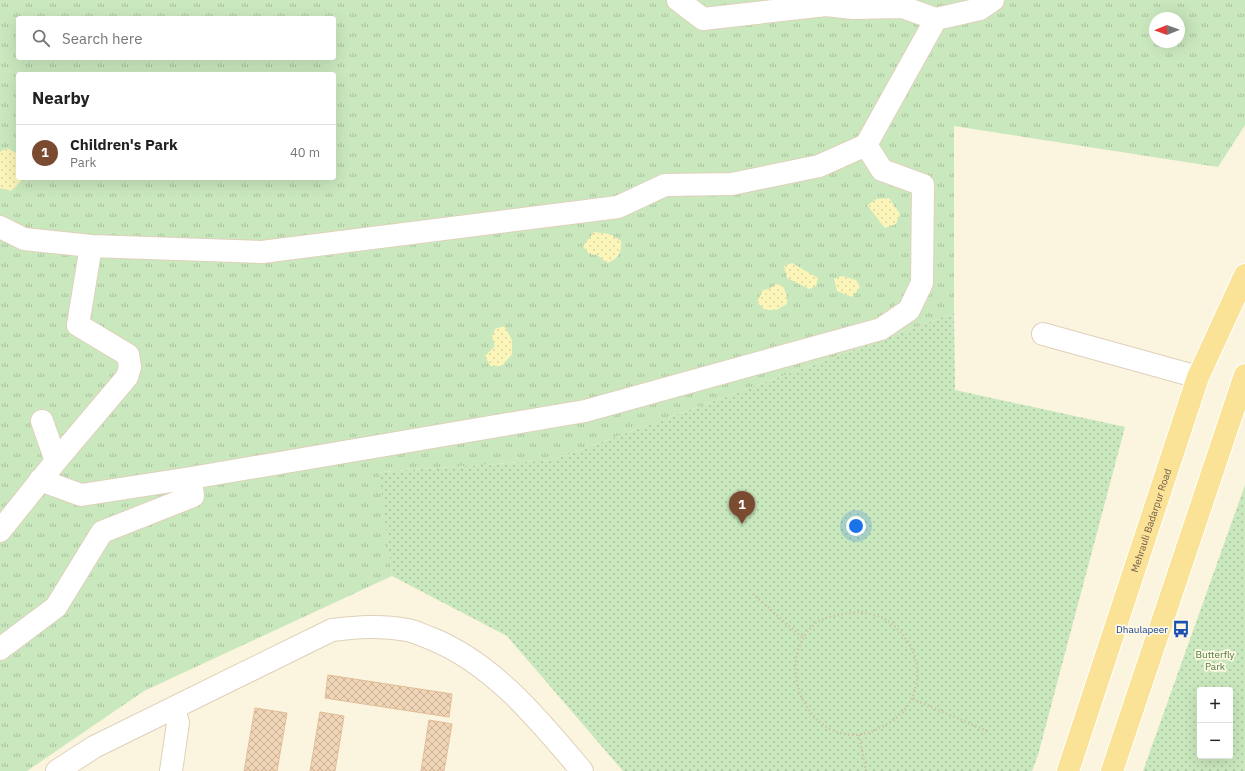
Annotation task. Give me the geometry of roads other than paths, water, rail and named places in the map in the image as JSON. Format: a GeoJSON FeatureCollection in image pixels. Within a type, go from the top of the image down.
{"type":"FeatureCollection","features":[{"type":"Feature","properties":{"kind":"main road","name":"Mehrauli Badarpur Road"},"geometry":{"type":"LineString","coordinates":[[1068,771],[1198,377],[1245,275]]}},
{"type":"Feature","properties":{"kind":"main road"},"geometry":{"type":"LineString","coordinates":[[1112,771],[1245,375]]}},
{"type":"Feature","properties":{"kind":"street"},"geometry":{"type":"LineString","coordinates":[[678,0],[703,19],[826,5],[853,8],[902,7],[936,19],[980,9],[993,0]]}},
{"type":"Feature","properties":{"kind":"street"},"geometry":{"type":"LineString","coordinates":[[0,227],[24,239],[91,246],[262,252],[419,233],[618,206],[665,185],[732,184],[819,166],[866,145],[936,19]]}},
{"type":"Feature","properties":{"kind":"street"},"geometry":{"type":"LineString","coordinates":[[40,480],[81,495],[191,478],[585,411],[881,329],[909,310],[922,283],[923,185],[882,170],[866,145]]}},
{"type":"Feature","properties":{"kind":"street"},"geometry":{"type":"LineString","coordinates":[[0,531],[40,480],[127,377],[130,367],[128,355],[78,325],[91,246]]}},
{"type":"Feature","properties":{"kind":"street"},"geometry":{"type":"LineString","coordinates":[[1044,334],[1198,377]]}},
{"type":"Feature","properties":{"kind":"street"},"geometry":{"type":"LineString","coordinates":[[42,420],[56,461]]}},
{"type":"Feature","properties":{"kind":"street"},"geometry":{"type":"LineString","coordinates":[[0,649],[56,607],[102,532],[193,496],[191,478]]}},
{"type":"Feature","properties":{"kind":"street"},"geometry":{"type":"LineString","coordinates":[[57,771],[94,747],[332,630],[372,626],[409,630],[443,644],[479,665],[514,696],[582,771]]}},
{"type":"Feature","properties":{"kind":"street"},"geometry":{"type":"LineString","coordinates":[[171,771],[178,723],[174,708]]}},
{"type":"Feature","properties":{"kind":"place","name":"Children's Park"},"geometry":{"type":"Point","coordinates":[742,524]}},
{"type":"Feature","properties":{"kind":"place","name":"Dhaulapeer"},"geometry":{"type":"Point","coordinates":[1181,629]}},
{"type":"Feature","properties":{"kind":"park label","name":"Butterfly Park"},"geometry":{"type":"Point","coordinates":[1215,660]}}]}
